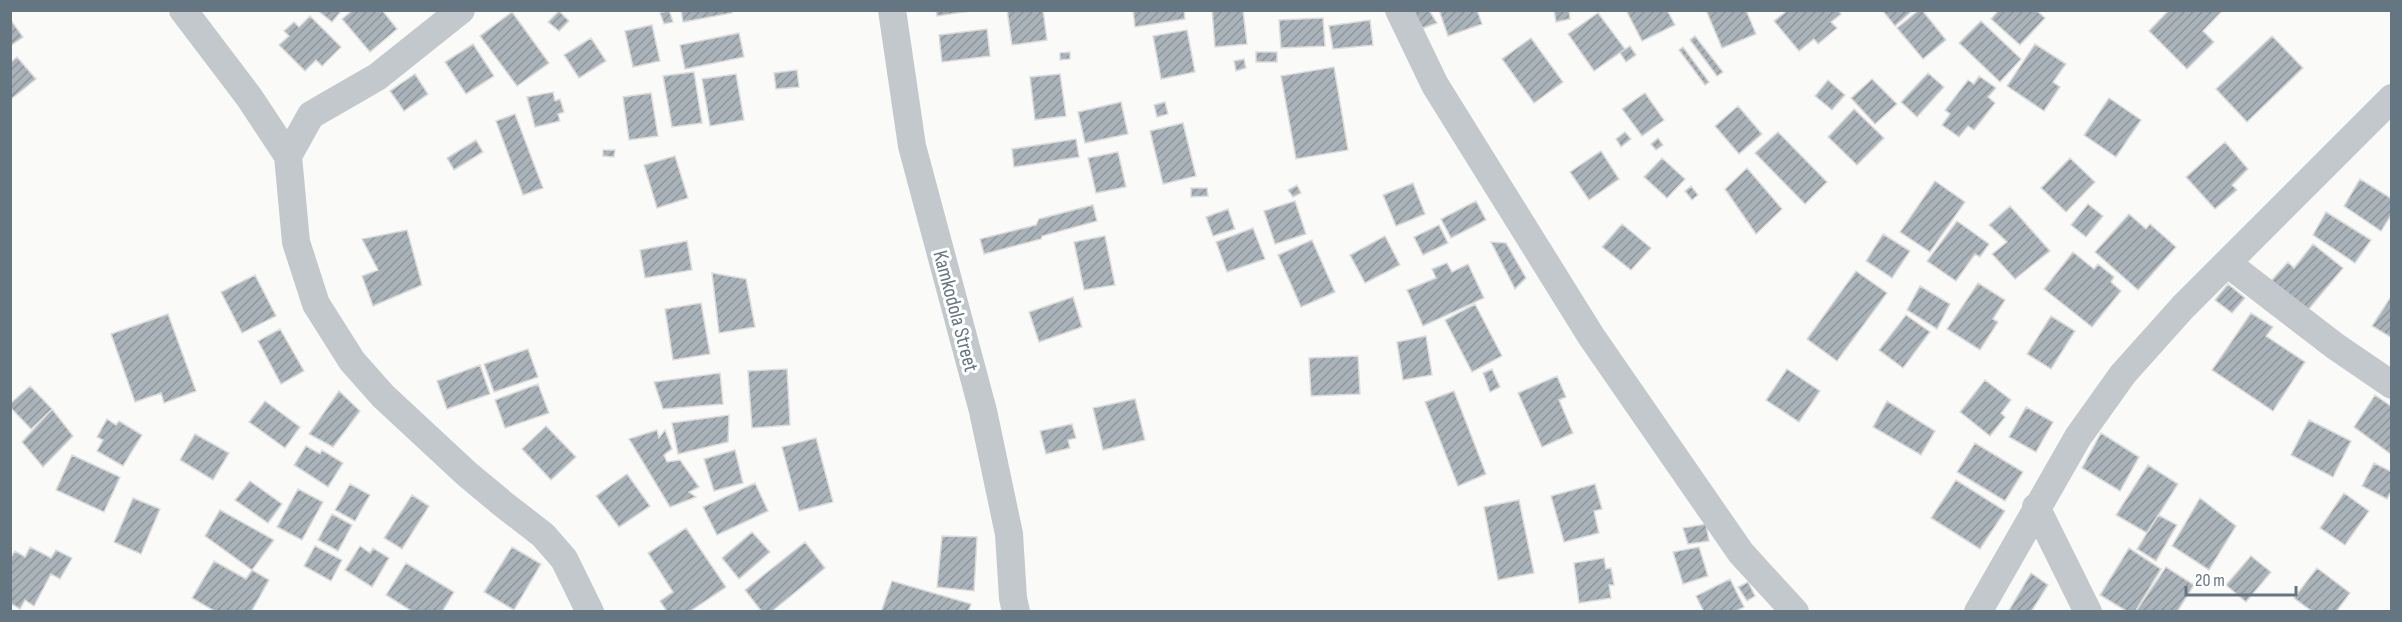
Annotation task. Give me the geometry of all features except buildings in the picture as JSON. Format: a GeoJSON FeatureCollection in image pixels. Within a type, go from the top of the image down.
{"type":"FeatureCollection","features":[{"type":"Feature","properties":{"kind":"street"},"geometry":{"type":"LineString","coordinates":[[183,10],[249,97],[288,156],[296,242],[316,304],[352,361],[383,396],[467,474],[543,535],[564,559],[590,612]]}},
{"type":"Feature","properties":{"kind":"street"},"geometry":{"type":"LineString","coordinates":[[288,156],[311,116],[378,77],[461,10]]}},
{"type":"Feature","properties":{"kind":"street","name":"Kamkodola Street"},"geometry":{"type":"LineString","coordinates":[[892,10],[912,146],[983,411],[1010,534],[1012,607]]}},
{"type":"Feature","properties":{"kind":"street"},"geometry":{"type":"LineString","coordinates":[[1399,10],[1435,85],[1597,344],[1741,553],[1795,612]]}},
{"type":"Feature","properties":{"kind":"street"},"geometry":{"type":"LineString","coordinates":[[1978,612],[2078,437],[2123,374],[2183,307],[2391,98]]}},
{"type":"Feature","properties":{"kind":"street"},"geometry":{"type":"LineString","coordinates":[[2227,263],[2335,346],[2391,385]]}},
{"type":"Feature","properties":{"kind":"street"},"geometry":{"type":"LineString","coordinates":[[2036,507],[2088,612]]}}]}
